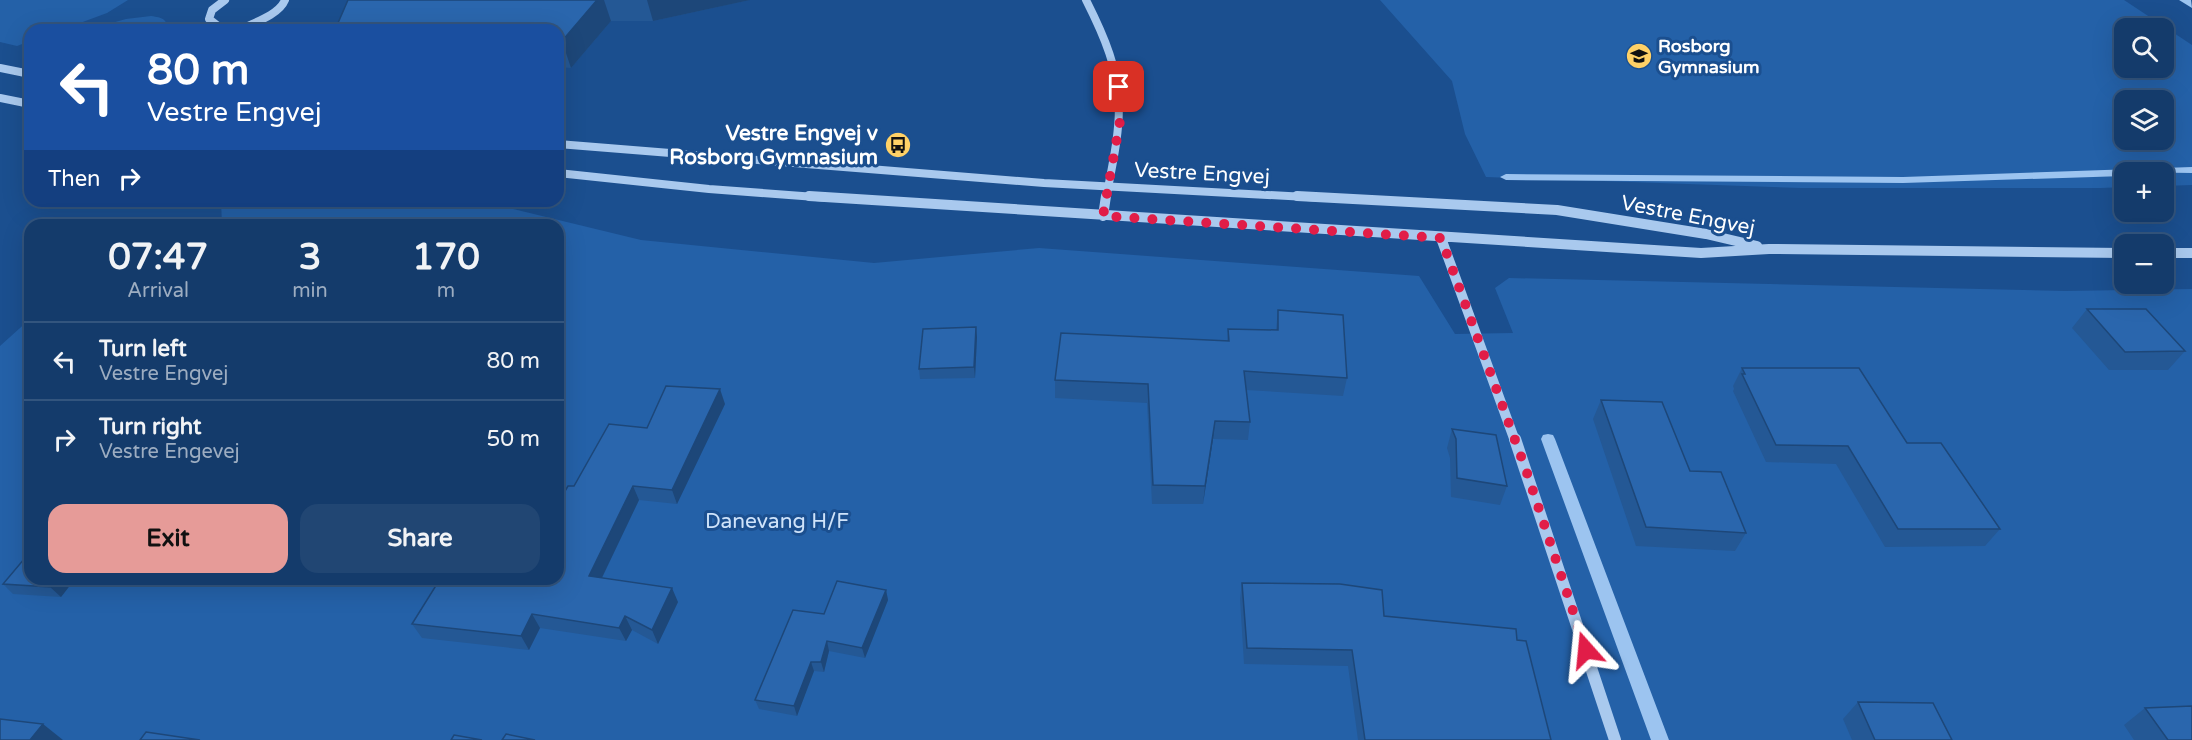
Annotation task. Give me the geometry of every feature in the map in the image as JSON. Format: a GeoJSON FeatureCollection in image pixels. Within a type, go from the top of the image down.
{"type":"FeatureCollection","features":[{"type":"Feature","properties":{"kind":"street"},"geometry":{"type":"LineString","coordinates":[[215,24],[209,19],[212,10],[225,0]]}},
{"type":"Feature","properties":{"kind":"street"},"geometry":{"type":"LineString","coordinates":[[252,24],[265,18],[284,4],[285,0]]}},
{"type":"Feature","properties":{"kind":"street"},"geometry":{"type":"LineString","coordinates":[[1086,0],[1111,52],[1119,87],[1120,121],[1103,216]]}},
{"type":"Feature","properties":{"kind":"street"},"geometry":{"type":"LineString","coordinates":[[0,68],[24,73]]}},
{"type":"Feature","properties":{"kind":"street"},"geometry":{"type":"LineString","coordinates":[[0,98],[24,103]]}},
{"type":"Feature","properties":{"kind":"street","name":"Vestre Engvej"},"geometry":{"type":"LineString","coordinates":[[564,144],[1107,186],[1557,210],[1706,234],[1769,249]]}},
{"type":"Feature","properties":{"kind":"street","name":"Vestre Engvej"},"geometry":{"type":"LineString","coordinates":[[564,174],[709,189],[1701,253],[1769,249],[2114,253]]}},
{"type":"Feature","properties":{"kind":"street"},"geometry":{"type":"LineString","coordinates":[[1441,238],[1526,470],[1616,740]]}},
{"type":"Feature","properties":{"kind":"street"},"geometry":{"type":"LineString","coordinates":[[2174,253],[2192,253]]}},
{"type":"Feature","properties":{"kind":"green space"},"geometry":{"type":"Polygon","coordinates":[[[0,0],[128,0],[107,13],[77,24],[24,24],[24,43],[17,46],[0,42],[0,0]]]}},
{"type":"Feature","properties":{"kind":"green space","name":"Rosborg Gymnasium"},"geometry":{"type":"Polygon","coordinates":[[[1380,0],[2124,0],[2151,18],[2114,18],[2114,78],[2174,78],[2174,33],[2192,45],[2192,185],[2174,186],[2174,162],[2114,162],[2114,187],[2101,188],[1801,188],[1486,177],[1465,134],[1452,81],[1380,0]]]}},
{"type":"Feature","properties":{"kind":"green space"},"geometry":{"type":"Polygon","coordinates":[[[151,16],[163,19],[166,24],[108,24],[151,16]]]}},
{"type":"Feature","properties":{"kind":"green space","name":"Danevang H/F"},"geometry":{"type":"Polygon","coordinates":[[[221,207],[505,207],[554,219],[222,219],[221,207]]]}},
{"type":"Feature","properties":{"kind":"green space","name":"Danevang H/F"},"geometry":{"type":"Polygon","coordinates":[[[564,221],[641,240],[874,263],[1039,248],[1419,276],[1455,334],[1513,333],[1495,288],[1509,278],[2114,290],[2114,294],[2174,294],[2174,289],[2192,289],[2192,740],[0,740],[0,346],[24,324],[24,585],[564,585],[564,221]]]}},
{"type":"Feature","properties":{"kind":"building"},"geometry":{"type":"Polygon","coordinates":[[[348,0],[597,0],[564,39],[564,24],[338,23],[348,0]]]}},
{"type":"Feature","properties":{"kind":"building"},"geometry":{"type":"Polygon","coordinates":[[[2087,309],[2146,309],[2185,351],[2125,352],[2087,309]]]}},
{"type":"Feature","properties":{"kind":"building"},"geometry":{"type":"Polygon","coordinates":[[[1278,310],[1343,315],[1347,378],[1244,371],[1250,422],[1215,421],[1205,486],[1153,485],[1148,384],[1055,380],[1061,333],[1229,341],[1228,329],[1278,330],[1278,310]]]}},
{"type":"Feature","properties":{"kind":"building"},"geometry":{"type":"Polygon","coordinates":[[[976,327],[974,367],[919,369],[923,329],[976,327]]]}},
{"type":"Feature","properties":{"kind":"building"},"geometry":{"type":"Polygon","coordinates":[[[1742,368],[1859,368],[1907,443],[1941,443],[2000,529],[1898,529],[1848,446],[1776,445],[1742,374],[1745,374],[1742,368]]]}},
{"type":"Feature","properties":{"kind":"building"},"geometry":{"type":"Polygon","coordinates":[[[666,386],[720,389],[672,490],[633,486],[589,576],[672,588],[652,630],[625,616],[619,628],[532,614],[521,636],[412,624],[436,585],[564,585],[564,493],[568,486],[574,486],[609,424],[647,428],[666,386]]]}},
{"type":"Feature","properties":{"kind":"building"},"geometry":{"type":"Polygon","coordinates":[[[1601,400],[1662,402],[1690,471],[1721,472],[1746,533],[1646,527],[1601,400]]]}},
{"type":"Feature","properties":{"kind":"building"},"geometry":{"type":"Polygon","coordinates":[[[1452,429],[1496,435],[1507,486],[1457,478],[1456,439],[1452,429]]]}},
{"type":"Feature","properties":{"kind":"building"},"geometry":{"type":"Polygon","coordinates":[[[24,559],[24,585],[52,585],[50,587],[3,584],[24,559]]]}},
{"type":"Feature","properties":{"kind":"building"},"geometry":{"type":"Polygon","coordinates":[[[837,581],[886,590],[862,648],[827,641],[821,662],[811,662],[794,706],[755,700],[793,610],[824,614],[837,581]]]}},
{"type":"Feature","properties":{"kind":"building"},"geometry":{"type":"Polygon","coordinates":[[[1242,583],[1340,584],[1382,590],[1384,616],[1516,629],[1517,640],[1526,641],[1551,740],[1365,740],[1352,650],[1247,648],[1242,583]]]}},
{"type":"Feature","properties":{"kind":"building"},"geometry":{"type":"Polygon","coordinates":[[[1858,702],[1933,703],[1952,740],[1875,740],[1858,702]]]}},
{"type":"Feature","properties":{"kind":"building"},"geometry":{"type":"Polygon","coordinates":[[[2192,706],[2192,740],[2168,740],[2145,708],[2192,706]]]}},
{"type":"Feature","properties":{"kind":"building"},"geometry":{"type":"Polygon","coordinates":[[[0,719],[43,724],[30,740],[0,740],[0,719]]]}},
{"type":"Feature","properties":{"kind":"building"},"geometry":{"type":"Polygon","coordinates":[[[146,732],[200,740],[140,740],[146,732]]]}},
{"type":"Feature","properties":{"kind":"building"},"geometry":{"type":"Polygon","coordinates":[[[506,734],[535,740],[502,740],[506,734]]]}},
{"type":"Feature","properties":{"kind":"building"},"geometry":{"type":"Polygon","coordinates":[[[454,735],[482,740],[451,740],[454,735]]]}},
{"type":"Feature","properties":{"kind":"waterway"},"geometry":{"type":"LineString","coordinates":[[2184,0],[2192,5]]}},
{"type":"Feature","properties":{"kind":"waterway"},"geometry":{"type":"LineString","coordinates":[[2174,171],[2192,170]]}},
{"type":"Feature","properties":{"kind":"waterway"},"geometry":{"type":"LineString","coordinates":[[1506,177],[1903,180],[2114,173]]}},
{"type":"Feature","properties":{"kind":"waterway"},"geometry":{"type":"LineString","coordinates":[[1548,439],[1660,740]]}},
{"type":"Feature","properties":{"kind":"place","name":"Rosborg Gymnasium"},"geometry":{"type":"Point","coordinates":[1639,56]}},
{"type":"Feature","properties":{"kind":"place","name":"Vestre Engvej v Rosborg Gymnasium"},"geometry":{"type":"Point","coordinates":[898,145]}},
{"type":"Feature","properties":{"kind":"route"},"geometry":{"type":"LineString","coordinates":[[1119,87],[1120,121],[1103,216],[1441,238],[1526,470],[1586,650]]}}]}
